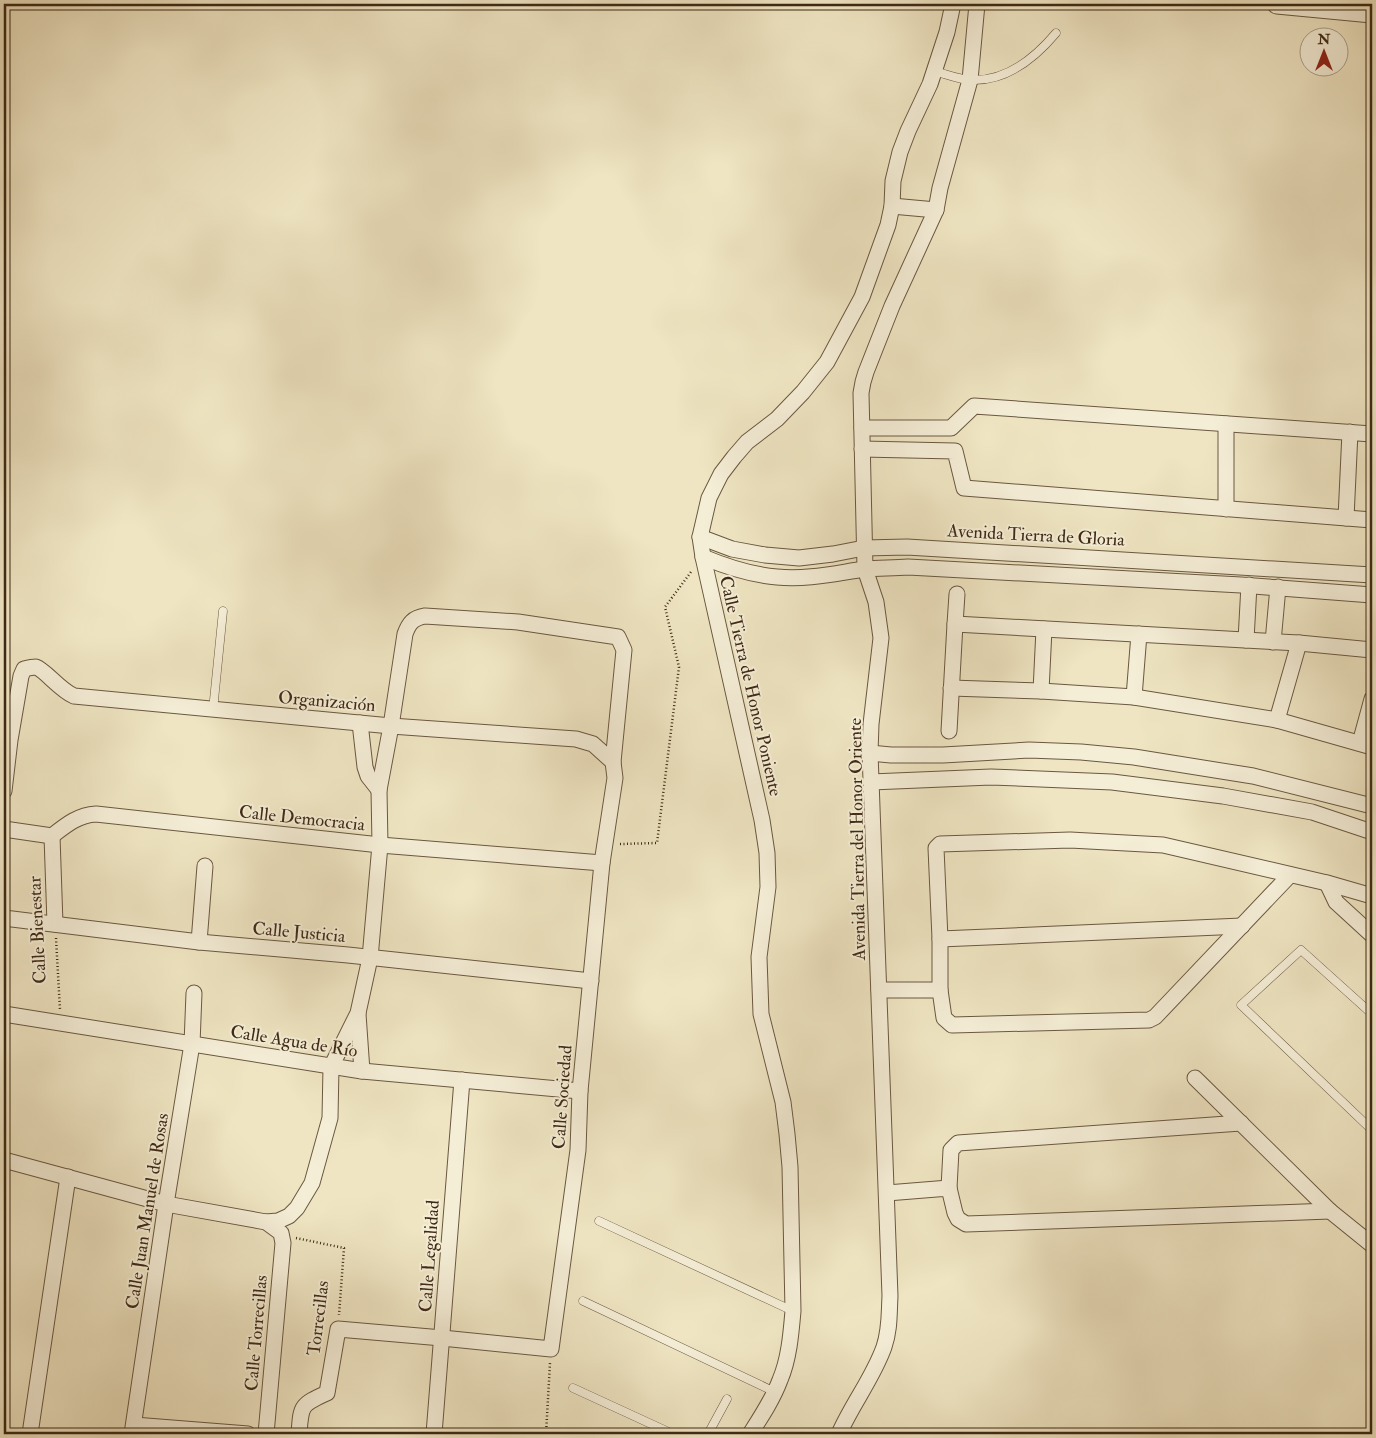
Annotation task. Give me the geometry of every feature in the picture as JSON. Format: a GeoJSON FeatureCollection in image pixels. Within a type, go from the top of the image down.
{"type":"FeatureCollection","features":[{"type":"Feature","properties":{"kind":"street","name":"Calle Tierra de Honor Poniente"},"geometry":{"type":"LineString","coordinates":[[750,1434],[781,1379],[791,1331],[793,1312],[790,1167],[783,1102],[761,1014],[759,957],[768,887],[767,853],[762,820],[700,537],[709,498],[721,474],[747,442],[777,419],[803,392],[827,362],[862,297],[882,244],[892,206],[893,181],[900,152],[930,84],[947,32],[953,4]]}},
{"type":"Feature","properties":{"kind":"street","name":"Avenida Tierra del Honor Oriente"},"geometry":{"type":"LineString","coordinates":[[839,1434],[884,1346],[889,1320],[890,1296],[870,753],[871,724],[881,638],[876,602],[865,569],[861,392],[863,382],[892,306],[936,210],[940,188],[970,80],[978,4]]}},
{"type":"Feature","properties":{"kind":"street"},"geometry":{"type":"LineString","coordinates":[[1277,4],[1372,14]]}},
{"type":"Feature","properties":{"kind":"street"},"geometry":{"type":"LineString","coordinates":[[892,206],[936,210]]}},
{"type":"Feature","properties":{"kind":"street"},"geometry":{"type":"LineString","coordinates":[[862,428],[951,428],[974,406],[1372,434]]}},
{"type":"Feature","properties":{"kind":"street"},"geometry":{"type":"LineString","coordinates":[[1226,424],[1226,509]]}},
{"type":"Feature","properties":{"kind":"street"},"geometry":{"type":"LineString","coordinates":[[1346,518],[1350,432]]}},
{"type":"Feature","properties":{"kind":"street"},"geometry":{"type":"LineString","coordinates":[[862,449],[955,451],[964,488],[1372,520]]}},
{"type":"Feature","properties":{"kind":"street","name":"Avenida Tierra de Gloria"},"geometry":{"type":"LineString","coordinates":[[700,537],[732,548],[774,556],[799,558],[864,548],[907,547],[1372,575]]}},
{"type":"Feature","properties":{"kind":"street"},"geometry":{"type":"LineString","coordinates":[[703,557],[739,570],[778,578],[823,576],[865,569],[908,567],[1250,585],[1372,595]]}},
{"type":"Feature","properties":{"kind":"street"},"geometry":{"type":"LineString","coordinates":[[1246,640],[1250,585]]}},
{"type":"Feature","properties":{"kind":"street"},"geometry":{"type":"LineString","coordinates":[[1273,642],[1278,588]]}},
{"type":"Feature","properties":{"kind":"street"},"geometry":{"type":"LineString","coordinates":[[948,731],[957,594]]}},
{"type":"Feature","properties":{"kind":"street","name":"Calle Sociedad"},"geometry":{"type":"LineString","coordinates":[[391,726],[405,634],[411,621],[418,617],[518,622],[618,637],[624,650],[613,762],[615,778],[602,863],[580,1091],[578,1150],[551,1349]]}},
{"type":"Feature","properties":{"kind":"street"},"geometry":{"type":"LineString","coordinates":[[956,624],[1299,643],[1372,650]]}},
{"type":"Feature","properties":{"kind":"street"},"geometry":{"type":"LineString","coordinates":[[1041,691],[1044,629]]}},
{"type":"Feature","properties":{"kind":"street"},"geometry":{"type":"LineString","coordinates":[[1134,697],[1139,634]]}},
{"type":"Feature","properties":{"kind":"street"},"geometry":{"type":"LineString","coordinates":[[1277,720],[1299,643]]}},
{"type":"Feature","properties":{"kind":"street","name":"Organización"},"geometry":{"type":"LineString","coordinates":[[7,739],[20,676],[32,669],[74,696],[391,726],[576,739],[593,744],[613,762]]}},
{"type":"Feature","properties":{"kind":"street"},"geometry":{"type":"LineString","coordinates":[[952,688],[1134,697],[1277,720],[1366,745],[1372,700]]}},
{"type":"Feature","properties":{"kind":"street"},"geometry":{"type":"LineString","coordinates":[[360,723],[365,767],[368,776],[379,790]]}},
{"type":"Feature","properties":{"kind":"street"},"geometry":{"type":"LineString","coordinates":[[4,1160],[166,1204],[266,1222],[278,1222],[289,1216],[297,1208],[312,1184],[330,1118],[331,1067],[358,1013],[370,958],[380,845],[379,790],[391,726]]}},
{"type":"Feature","properties":{"kind":"street"},"geometry":{"type":"LineString","coordinates":[[4,791],[7,739]]}},
{"type":"Feature","properties":{"kind":"street"},"geometry":{"type":"LineString","coordinates":[[870,753],[943,755],[1029,750],[1081,752],[1253,776],[1372,806]]}},
{"type":"Feature","properties":{"kind":"street"},"geometry":{"type":"LineString","coordinates":[[871,782],[991,777],[1112,782],[1223,796],[1312,812],[1372,832]]}},
{"type":"Feature","properties":{"kind":"street","name":"Calle Democracia"},"geometry":{"type":"LineString","coordinates":[[52,836],[65,825],[81,816],[96,814],[380,845],[602,863]]}},
{"type":"Feature","properties":{"kind":"street"},"geometry":{"type":"LineString","coordinates":[[4,829],[52,836]]}},
{"type":"Feature","properties":{"kind":"street","name":"Calle Bienestar"},"geometry":{"type":"LineString","coordinates":[[52,836],[55,924]]}},
{"type":"Feature","properties":{"kind":"street"},"geometry":{"type":"LineString","coordinates":[[1290,875],[1155,1017],[1149,1020],[952,1025],[944,1018],[940,990],[936,848],[940,844],[1070,840],[1163,845],[1328,883],[1372,896]]}},
{"type":"Feature","properties":{"kind":"street"},"geometry":{"type":"LineString","coordinates":[[199,942],[204,866]]}},
{"type":"Feature","properties":{"kind":"street"},"geometry":{"type":"LineString","coordinates":[[1328,883],[1336,902],[1372,934]]}},
{"type":"Feature","properties":{"kind":"street","name":"Calle Justicia"},"geometry":{"type":"LineString","coordinates":[[4,918],[199,942],[591,981]]}},
{"type":"Feature","properties":{"kind":"street"},"geometry":{"type":"LineString","coordinates":[[940,939],[1242,926]]}},
{"type":"Feature","properties":{"kind":"street"},"geometry":{"type":"LineString","coordinates":[[879,990],[940,990]]}},
{"type":"Feature","properties":{"kind":"street","name":"Calle Juan Manuel de Rosas"},"geometry":{"type":"LineString","coordinates":[[133,1430],[166,1204],[192,1044],[194,993]]}},
{"type":"Feature","properties":{"kind":"street"},"geometry":{"type":"LineString","coordinates":[[358,1013],[362,1071]]}},
{"type":"Feature","properties":{"kind":"street","name":"Calle Agua de Río"},"geometry":{"type":"LineString","coordinates":[[4,1014],[331,1067],[580,1091]]}},
{"type":"Feature","properties":{"kind":"street"},"geometry":{"type":"LineString","coordinates":[[1195,1078],[1330,1211],[1372,1245]]}},
{"type":"Feature","properties":{"kind":"street","name":"Calle Legalidad"},"geometry":{"type":"LineString","coordinates":[[434,1434],[462,1080]]}},
{"type":"Feature","properties":{"kind":"street"},"geometry":{"type":"LineString","coordinates":[[1241,1123],[958,1143],[951,1150],[949,1188],[955,1213],[958,1219],[966,1224],[1330,1211]]}},
{"type":"Feature","properties":{"kind":"street"},"geometry":{"type":"LineString","coordinates":[[30,1434],[68,1177]]}},
{"type":"Feature","properties":{"kind":"street"},"geometry":{"type":"LineString","coordinates":[[887,1192],[949,1188]]}},
{"type":"Feature","properties":{"kind":"street"},"geometry":{"type":"LineString","coordinates":[[266,1222],[282,1236]]}},
{"type":"Feature","properties":{"kind":"street","name":"Calle Torrecillas"},"geometry":{"type":"LineString","coordinates":[[266,1434],[283,1243],[282,1236]]}},
{"type":"Feature","properties":{"kind":"street"},"geometry":{"type":"LineString","coordinates":[[338,1329],[551,1349]]}},
{"type":"Feature","properties":{"kind":"street","name":"Torrecillas"},"geometry":{"type":"LineString","coordinates":[[299,1434],[303,1406],[309,1401],[327,1393],[338,1329]]}},
{"type":"Feature","properties":{"kind":"street"},"geometry":{"type":"LineString","coordinates":[[133,1430],[248,1434]]}},
{"type":"Feature","properties":{"kind":"lane"},"geometry":{"type":"LineString","coordinates":[[934,71],[970,80],[988,79],[1020,67],[1045,46],[1056,32]]}},
{"type":"Feature","properties":{"kind":"lane"},"geometry":{"type":"LineString","coordinates":[[213,710],[223,611]]}},
{"type":"Feature","properties":{"kind":"lane"},"geometry":{"type":"LineString","coordinates":[[1372,1012],[1301,950],[1241,1005],[1372,1130]]}},
{"type":"Feature","properties":{"kind":"lane"},"geometry":{"type":"LineString","coordinates":[[599,1222],[793,1312]]}},
{"type":"Feature","properties":{"kind":"lane"},"geometry":{"type":"LineString","coordinates":[[583,1301],[775,1392]]}},
{"type":"Feature","properties":{"kind":"lane"},"geometry":{"type":"LineString","coordinates":[[573,1388],[673,1434]]}},
{"type":"Feature","properties":{"kind":"lane"},"geometry":{"type":"LineString","coordinates":[[708,1434],[726,1399]]}},
{"type":"Feature","properties":{"kind":"path"},"geometry":{"type":"LineString","coordinates":[[606,844],[656,843],[679,667],[665,607],[703,557]]}},
{"type":"Feature","properties":{"kind":"path","name":"Calle Bienestar"},"geometry":{"type":"LineString","coordinates":[[55,924],[61,1023]]}},
{"type":"Feature","properties":{"kind":"path","name":"Torrecillas"},"geometry":{"type":"LineString","coordinates":[[282,1236],[344,1248],[338,1329]]}},
{"type":"Feature","properties":{"kind":"path"},"geometry":{"type":"LineString","coordinates":[[546,1434],[551,1349]]}}]}
